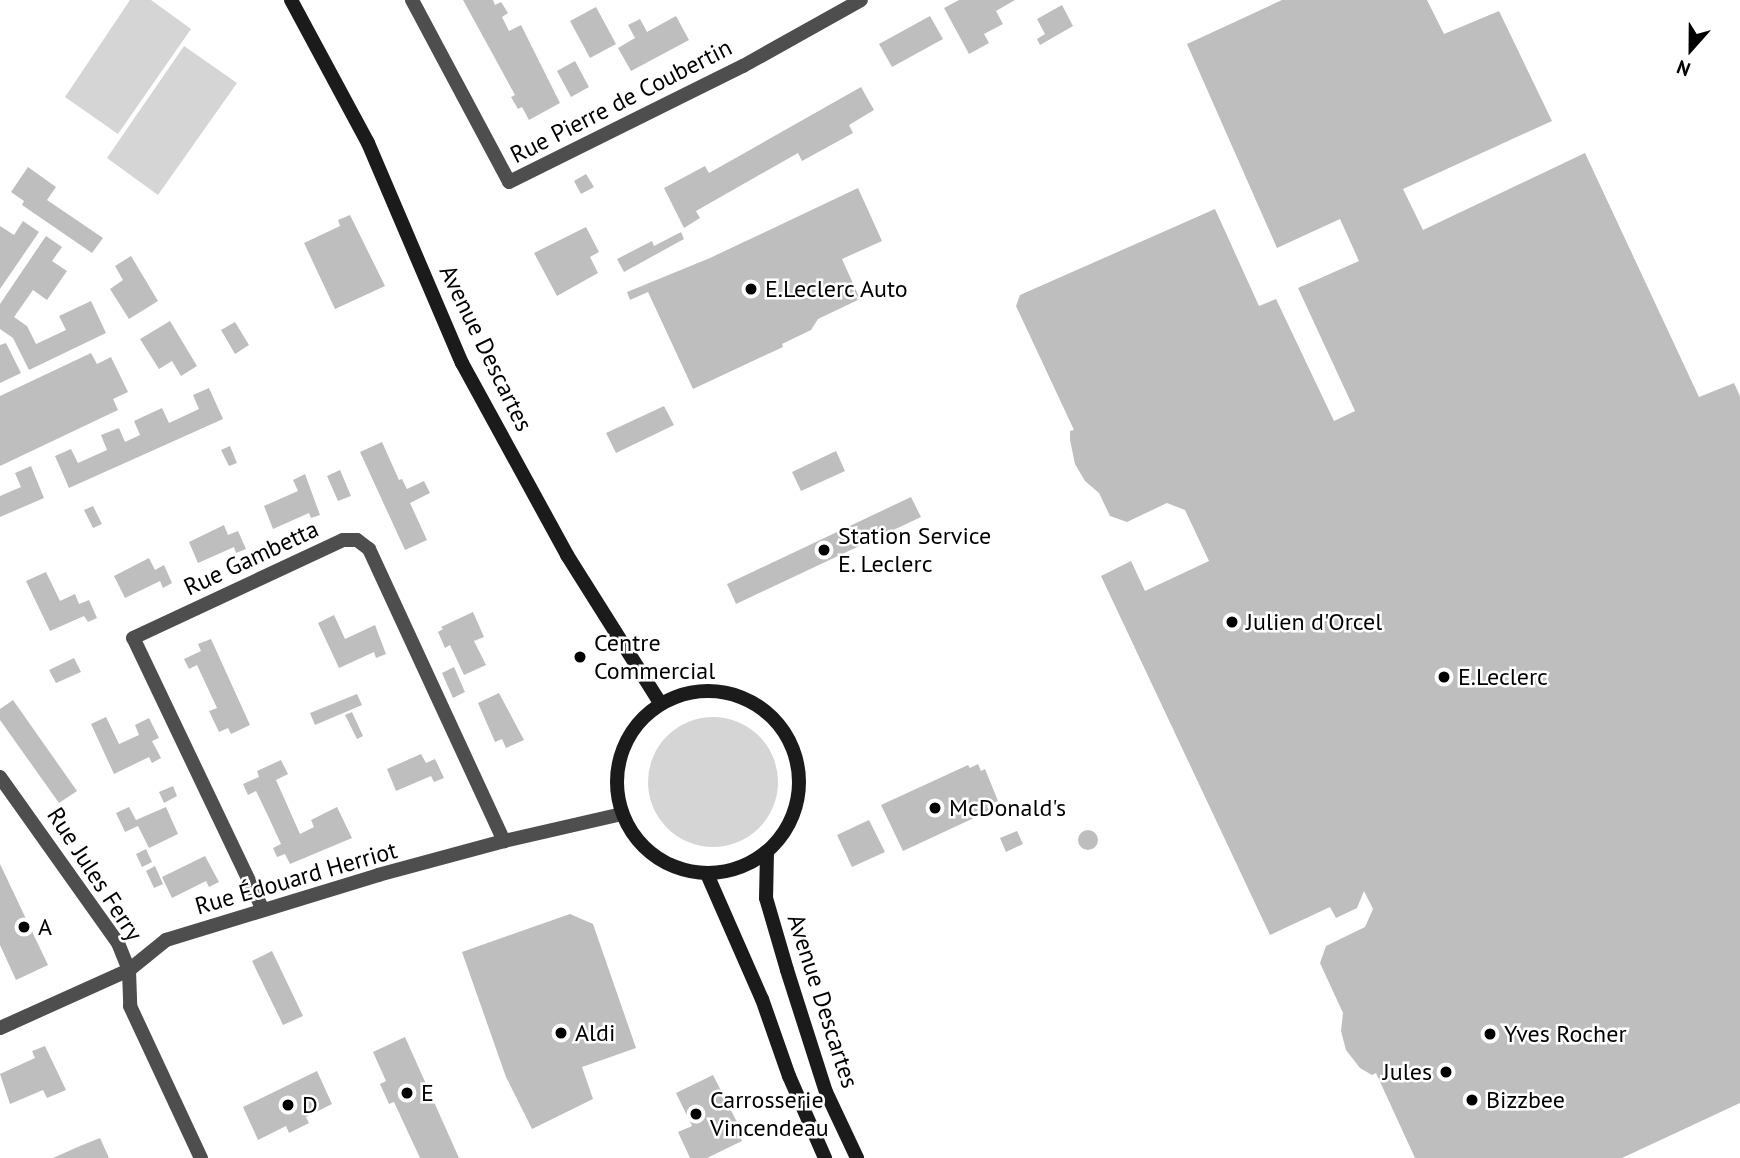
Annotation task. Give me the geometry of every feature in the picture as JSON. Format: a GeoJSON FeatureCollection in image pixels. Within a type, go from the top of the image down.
{"type":"FeatureCollection","features":[{"type":"Feature","properties":{"kind":"main road","name":"Avenue Descartes"},"geometry":{"type":"LineString","coordinates":[[290,0],[368,143],[462,363],[567,555],[661,704]]}},
{"type":"Feature","properties":{"kind":"main road"},"geometry":{"type":"LineString","coordinates":[[698,692],[721,692],[744,699],[763,709],[779,725],[796,760],[799,780],[795,809],[783,835],[767,852],[749,864],[728,872],[707,874],[681,870],[658,859],[639,842],[622,814],[616,789],[618,764],[626,740],[641,719],[661,704],[698,692]]}},
{"type":"Feature","properties":{"kind":"main road","name":"Avenue Descartes"},"geometry":{"type":"LineString","coordinates":[[767,852],[766,898],[778,940],[826,1092],[857,1158]]}},
{"type":"Feature","properties":{"kind":"main road"},"geometry":{"type":"LineString","coordinates":[[707,874],[762,999],[789,1076],[825,1158]]}},
{"type":"Feature","properties":{"kind":"street","name":"Rue Pierre de Coubertin"},"geometry":{"type":"LineString","coordinates":[[412,0],[509,182],[743,66],[861,0]]}},
{"type":"Feature","properties":{"kind":"street","name":"Rue Gambetta"},"geometry":{"type":"LineString","coordinates":[[263,910],[133,638],[343,540],[357,540],[369,549],[504,841]]}},
{"type":"Feature","properties":{"kind":"street","name":"Rue Jules Ferry"},"geometry":{"type":"LineString","coordinates":[[0,777],[118,943],[129,970],[130,1006],[201,1158]]}},
{"type":"Feature","properties":{"kind":"street","name":"Rue Édouard Herriot"},"geometry":{"type":"LineString","coordinates":[[0,1028],[129,970],[166,940],[504,841],[622,814]]}},
{"type":"Feature","properties":{"kind":"shaded area"},"geometry":{"type":"Polygon","coordinates":[[[130,0],[151,0],[191,29],[118,134],[65,97],[130,0]]]}},
{"type":"Feature","properties":{"kind":"shaded area"},"geometry":{"type":"Polygon","coordinates":[[[184,46],[237,83],[158,195],[107,158],[184,46]]]}},
{"type":"Feature","properties":{"kind":"shaded area"},"geometry":{"type":"Polygon","coordinates":[[[713,717],[738,722],[759,736],[773,757],[778,782],[773,807],[759,828],[738,842],[713,847],[688,842],[667,828],[653,807],[648,782],[653,757],[667,736],[688,722],[713,717]]]}},
{"type":"Feature","properties":{"kind":"building"},"geometry":{"type":"Polygon","coordinates":[[[463,0],[493,0],[495,5],[501,2],[508,13],[502,17],[509,31],[521,25],[560,103],[529,120],[522,107],[518,109],[511,97],[515,95],[463,0]]]}},
{"type":"Feature","properties":{"kind":"building"},"geometry":{"type":"Polygon","coordinates":[[[959,0],[1015,0],[996,11],[1003,24],[984,34],[989,43],[969,54],[944,8],[959,0]]]}},
{"type":"Feature","properties":{"kind":"building","name":"E.Leclerc"},"geometry":{"type":"Polygon","coordinates":[[[1282,0],[1427,0],[1444,34],[1499,11],[1552,121],[1403,189],[1423,230],[1585,153],[1699,397],[1734,383],[1740,396],[1740,1103],[1622,1158],[1415,1158],[1376,1073],[1372,1075],[1360,1068],[1346,1050],[1341,1031],[1343,1013],[1320,963],[1326,946],[1365,927],[1373,909],[1364,891],[1357,908],[1336,918],[1330,907],[1270,935],[1101,576],[1131,561],[1145,591],[1209,561],[1185,510],[1167,503],[1127,522],[1110,516],[1099,493],[1085,481],[1075,464],[1070,440],[1070,431],[1074,430],[1016,306],[1020,295],[1215,209],[1259,306],[1276,299],[1334,421],[1355,411],[1298,288],[1359,261],[1340,219],[1277,248],[1187,44],[1282,0]]]}},
{"type":"Feature","properties":{"kind":"building"},"geometry":{"type":"Polygon","coordinates":[[[1062,5],[1073,26],[1040,45],[1037,39],[1045,34],[1037,19],[1062,5]]]}},
{"type":"Feature","properties":{"kind":"building"},"geometry":{"type":"Polygon","coordinates":[[[596,7],[616,44],[590,58],[570,21],[596,7]]]}},
{"type":"Feature","properties":{"kind":"building"},"geometry":{"type":"Polygon","coordinates":[[[676,16],[689,40],[631,71],[618,48],[635,38],[628,25],[640,19],[647,32],[676,16]]]}},
{"type":"Feature","properties":{"kind":"building"},"geometry":{"type":"Polygon","coordinates":[[[930,16],[943,39],[892,67],[879,44],[930,16]]]}},
{"type":"Feature","properties":{"kind":"building"},"geometry":{"type":"Polygon","coordinates":[[[575,61],[589,87],[571,97],[557,71],[575,61]]]}},
{"type":"Feature","properties":{"kind":"building"},"geometry":{"type":"Polygon","coordinates":[[[861,87],[874,110],[849,125],[853,133],[802,161],[798,153],[696,211],[700,218],[684,228],[664,188],[705,166],[709,173],[861,87]]]}},
{"type":"Feature","properties":{"kind":"building"},"geometry":{"type":"Polygon","coordinates":[[[28,167],[56,187],[47,200],[103,238],[92,253],[22,205],[24,201],[11,192],[28,167]]]}},
{"type":"Feature","properties":{"kind":"building"},"geometry":{"type":"Polygon","coordinates":[[[586,174],[594,187],[581,194],[574,181],[586,174]]]}},
{"type":"Feature","properties":{"kind":"building","name":"E.Leclerc Auto"},"geometry":{"type":"Polygon","coordinates":[[[858,188],[882,241],[842,259],[860,299],[818,319],[811,330],[782,344],[783,347],[693,389],[648,292],[630,300],[627,292],[710,258],[858,188]]]}},
{"type":"Feature","properties":{"kind":"building"},"geometry":{"type":"Polygon","coordinates":[[[350,215],[385,286],[335,309],[304,243],[340,226],[338,220],[350,215]]]}},
{"type":"Feature","properties":{"kind":"building"},"geometry":{"type":"Polygon","coordinates":[[[23,221],[39,232],[0,289],[0,226],[14,235],[23,221]]]}},
{"type":"Feature","properties":{"kind":"building"},"geometry":{"type":"Polygon","coordinates":[[[586,227],[599,252],[590,257],[598,273],[557,296],[534,253],[586,227]]]}},
{"type":"Feature","properties":{"kind":"building"},"geometry":{"type":"Polygon","coordinates":[[[681,232],[684,239],[624,272],[617,259],[652,241],[654,246],[681,232]]]}},
{"type":"Feature","properties":{"kind":"building"},"geometry":{"type":"Polygon","coordinates":[[[46,236],[62,247],[52,261],[67,271],[47,300],[33,290],[14,317],[27,326],[36,344],[66,330],[59,316],[91,301],[106,333],[29,370],[13,338],[0,329],[0,304],[46,236]]]}},
{"type":"Feature","properties":{"kind":"building"},"geometry":{"type":"Polygon","coordinates":[[[131,256],[158,301],[129,319],[110,289],[123,280],[115,266],[131,256]]]}},
{"type":"Feature","properties":{"kind":"building"},"geometry":{"type":"Polygon","coordinates":[[[170,321],[197,366],[181,376],[172,361],[159,369],[140,339],[170,321]]]}},
{"type":"Feature","properties":{"kind":"building"},"geometry":{"type":"Polygon","coordinates":[[[235,322],[249,345],[235,354],[221,330],[235,322]]]}},
{"type":"Feature","properties":{"kind":"building"},"geometry":{"type":"Polygon","coordinates":[[[6,343],[21,373],[0,383],[0,345],[6,343]]]}},
{"type":"Feature","properties":{"kind":"building"},"geometry":{"type":"Polygon","coordinates":[[[91,353],[97,364],[111,357],[128,392],[113,399],[118,410],[0,466],[0,396],[91,353]]]}},
{"type":"Feature","properties":{"kind":"building"},"geometry":{"type":"Polygon","coordinates":[[[209,388],[223,419],[69,488],[55,456],[71,449],[78,463],[107,450],[101,435],[119,428],[125,442],[140,435],[134,421],[162,408],[169,423],[199,409],[193,395],[209,388]]]}},
{"type":"Feature","properties":{"kind":"building"},"geometry":{"type":"Polygon","coordinates":[[[664,406],[674,425],[616,453],[606,433],[664,406]]]}},
{"type":"Feature","properties":{"kind":"building"},"geometry":{"type":"Polygon","coordinates":[[[382,442],[399,480],[402,479],[407,489],[424,481],[430,493],[410,503],[427,540],[405,550],[360,452],[382,442]]]}},
{"type":"Feature","properties":{"kind":"building"},"geometry":{"type":"Polygon","coordinates":[[[230,446],[237,463],[229,466],[221,450],[230,446]]]}},
{"type":"Feature","properties":{"kind":"building"},"geometry":{"type":"Polygon","coordinates":[[[836,451],[845,471],[801,491],[792,472],[836,451]]]}},
{"type":"Feature","properties":{"kind":"building"},"geometry":{"type":"Polygon","coordinates":[[[31,466],[44,498],[0,517],[0,496],[21,487],[15,473],[31,466]]]}},
{"type":"Feature","properties":{"kind":"building"},"geometry":{"type":"Polygon","coordinates":[[[340,470],[351,496],[338,501],[327,476],[340,470]]]}},
{"type":"Feature","properties":{"kind":"building"},"geometry":{"type":"Polygon","coordinates":[[[305,474],[320,515],[311,518],[309,513],[273,529],[264,506],[298,491],[293,480],[305,474]]]}},
{"type":"Feature","properties":{"kind":"building","name":"Station Service E. Leclerc"},"geometry":{"type":"Polygon","coordinates":[[[911,497],[921,517],[736,604],[727,584],[911,497]]]}},
{"type":"Feature","properties":{"kind":"building"},"geometry":{"type":"Polygon","coordinates":[[[93,506],[102,524],[93,528],[84,510],[93,506]]]}},
{"type":"Feature","properties":{"kind":"building"},"geometry":{"type":"Polygon","coordinates":[[[224,525],[228,535],[238,531],[246,549],[236,553],[234,547],[198,563],[189,542],[224,525]]]}},
{"type":"Feature","properties":{"kind":"building"},"geometry":{"type":"Polygon","coordinates":[[[149,558],[155,570],[164,565],[172,583],[163,588],[160,581],[125,598],[114,576],[149,558]]]}},
{"type":"Feature","properties":{"kind":"building"},"geometry":{"type":"Polygon","coordinates":[[[46,572],[60,601],[75,594],[79,604],[89,600],[97,618],[88,622],[84,616],[50,631],[26,581],[46,572]]]}},
{"type":"Feature","properties":{"kind":"building"},"geometry":{"type":"Polygon","coordinates":[[[473,612],[484,637],[474,641],[486,665],[464,675],[450,645],[445,648],[438,632],[443,629],[441,627],[473,612]]]}},
{"type":"Feature","properties":{"kind":"building"},"geometry":{"type":"Polygon","coordinates":[[[334,615],[345,639],[375,625],[386,654],[376,658],[374,652],[339,668],[318,623],[334,615]]]}},
{"type":"Feature","properties":{"kind":"building"},"geometry":{"type":"Polygon","coordinates":[[[211,639],[250,725],[231,734],[228,728],[219,732],[209,711],[217,708],[197,665],[189,669],[184,659],[201,651],[198,644],[211,639]]]}},
{"type":"Feature","properties":{"kind":"building"},"geometry":{"type":"Polygon","coordinates":[[[74,658],[81,672],[56,683],[49,670],[74,658]]]}},
{"type":"Feature","properties":{"kind":"building"},"geometry":{"type":"Polygon","coordinates":[[[454,667],[465,692],[453,698],[442,673],[454,667]]]}},
{"type":"Feature","properties":{"kind":"building"},"geometry":{"type":"Polygon","coordinates":[[[499,693],[524,740],[506,748],[502,739],[495,742],[478,703],[499,693]]]}},
{"type":"Feature","properties":{"kind":"building"},"geometry":{"type":"Polygon","coordinates":[[[357,694],[362,705],[315,725],[310,713],[357,694]]]}},
{"type":"Feature","properties":{"kind":"building"},"geometry":{"type":"Polygon","coordinates":[[[13,700],[77,791],[59,803],[0,720],[0,709],[13,700]]]}},
{"type":"Feature","properties":{"kind":"building"},"geometry":{"type":"Polygon","coordinates":[[[352,712],[363,736],[357,739],[345,715],[352,712]]]}},
{"type":"Feature","properties":{"kind":"building"},"geometry":{"type":"Polygon","coordinates":[[[106,717],[119,744],[139,735],[135,725],[149,718],[159,738],[152,741],[161,758],[152,763],[149,757],[114,774],[91,724],[106,717]]]}},
{"type":"Feature","properties":{"kind":"building"},"geometry":{"type":"Polygon","coordinates":[[[421,754],[426,763],[435,759],[444,778],[434,782],[431,776],[396,791],[387,769],[421,754]]]}},
{"type":"Feature","properties":{"kind":"building"},"geometry":{"type":"Polygon","coordinates":[[[281,760],[288,774],[276,780],[300,834],[314,827],[311,820],[337,807],[352,838],[290,864],[285,854],[277,857],[273,848],[281,844],[269,818],[256,791],[248,795],[243,784],[259,777],[257,771],[281,760]]]}},
{"type":"Feature","properties":{"kind":"building","name":"McDonald's"},"geometry":{"type":"Polygon","coordinates":[[[978,764],[981,771],[985,769],[998,801],[987,806],[989,811],[903,851],[881,805],[968,765],[970,768],[978,764]]]}},
{"type":"Feature","properties":{"kind":"building"},"geometry":{"type":"Polygon","coordinates":[[[173,786],[177,796],[164,803],[159,792],[173,786]]]}},
{"type":"Feature","properties":{"kind":"building"},"geometry":{"type":"Polygon","coordinates":[[[129,807],[136,820],[166,807],[178,834],[149,848],[138,826],[125,832],[116,813],[129,807]]]}},
{"type":"Feature","properties":{"kind":"building"},"geometry":{"type":"Polygon","coordinates":[[[869,820],[885,852],[852,867],[837,835],[869,820]]]}},
{"type":"Feature","properties":{"kind":"building"},"geometry":{"type":"Polygon","coordinates":[[[1084,830],[1092,830],[1098,840],[1092,850],[1084,850],[1078,844],[1078,836],[1084,830]]]}},
{"type":"Feature","properties":{"kind":"building"},"geometry":{"type":"Polygon","coordinates":[[[1017,831],[1023,844],[1006,852],[1000,838],[1017,831]]]}},
{"type":"Feature","properties":{"kind":"building"},"geometry":{"type":"Polygon","coordinates":[[[146,849],[152,862],[142,867],[136,854],[146,849]]]}},
{"type":"Feature","properties":{"kind":"building"},"geometry":{"type":"Polygon","coordinates":[[[205,856],[219,882],[209,887],[206,881],[172,898],[162,877],[205,856]]]}},
{"type":"Feature","properties":{"kind":"building"},"geometry":{"type":"Polygon","coordinates":[[[0,864],[48,965],[16,980],[0,945],[0,864]]]}},
{"type":"Feature","properties":{"kind":"building"},"geometry":{"type":"Polygon","coordinates":[[[155,866],[163,884],[154,888],[146,871],[155,866]]]}},
{"type":"Feature","properties":{"kind":"building","name":"Aldi"},"geometry":{"type":"Polygon","coordinates":[[[570,914],[593,924],[636,1048],[582,1067],[593,1099],[532,1129],[506,1077],[462,952],[570,914]]]}},
{"type":"Feature","properties":{"kind":"building"},"geometry":{"type":"Polygon","coordinates":[[[272,951],[303,1016],[283,1025],[252,961],[272,951]]]}},
{"type":"Feature","properties":{"kind":"building","name":"E"},"geometry":{"type":"Polygon","coordinates":[[[405,1037],[459,1158],[420,1158],[394,1102],[389,1104],[380,1084],[386,1081],[373,1052],[405,1037]]]}},
{"type":"Feature","properties":{"kind":"building"},"geometry":{"type":"Polygon","coordinates":[[[45,1046],[66,1090],[47,1098],[43,1090],[10,1104],[0,1074],[35,1058],[32,1051],[45,1046]]]}},
{"type":"Feature","properties":{"kind":"building","name":"D"},"geometry":{"type":"Polygon","coordinates":[[[317,1071],[332,1104],[306,1117],[309,1123],[289,1133],[286,1126],[258,1140],[243,1107],[317,1071]]]}},
{"type":"Feature","properties":{"kind":"building"},"geometry":{"type":"Polygon","coordinates":[[[713,1075],[739,1126],[735,1127],[742,1141],[707,1158],[690,1158],[678,1132],[692,1126],[676,1093],[713,1075]]]}},
{"type":"Feature","properties":{"kind":"building"},"geometry":{"type":"Polygon","coordinates":[[[100,1138],[109,1158],[53,1158],[80,1146],[100,1138]]]}},
{"type":"Feature","properties":{"kind":"place","name":"E.Leclerc Auto"},"geometry":{"type":"Point","coordinates":[751,289]}},
{"type":"Feature","properties":{"kind":"place","name":"Station Service E. Leclerc"},"geometry":{"type":"Point","coordinates":[824,550]}},
{"type":"Feature","properties":{"kind":"place","name":"Julien d'Orcel"},"geometry":{"type":"Point","coordinates":[1232,622]}},
{"type":"Feature","properties":{"kind":"place","name":"Centre Commercial"},"geometry":{"type":"Point","coordinates":[580,657]}},
{"type":"Feature","properties":{"kind":"place","name":"E.Leclerc"},"geometry":{"type":"Point","coordinates":[1444,677]}},
{"type":"Feature","properties":{"kind":"place","name":"McDonald's"},"geometry":{"type":"Point","coordinates":[935,808]}},
{"type":"Feature","properties":{"kind":"place","name":"A"},"geometry":{"type":"Point","coordinates":[24,927]}},
{"type":"Feature","properties":{"kind":"place","name":"Aldi"},"geometry":{"type":"Point","coordinates":[561,1033]}},
{"type":"Feature","properties":{"kind":"place","name":"Yves Rocher"},"geometry":{"type":"Point","coordinates":[1490,1034]}},
{"type":"Feature","properties":{"kind":"place","name":"Jules"},"geometry":{"type":"Point","coordinates":[1446,1072]}},
{"type":"Feature","properties":{"kind":"place","name":"E"},"geometry":{"type":"Point","coordinates":[407,1093]}},
{"type":"Feature","properties":{"kind":"place","name":"Bizzbee"},"geometry":{"type":"Point","coordinates":[1472,1100]}},
{"type":"Feature","properties":{"kind":"place","name":"D"},"geometry":{"type":"Point","coordinates":[288,1105]}},
{"type":"Feature","properties":{"kind":"place","name":"Carrosserie Vincendeau"},"geometry":{"type":"Point","coordinates":[696,1114]}}]}
